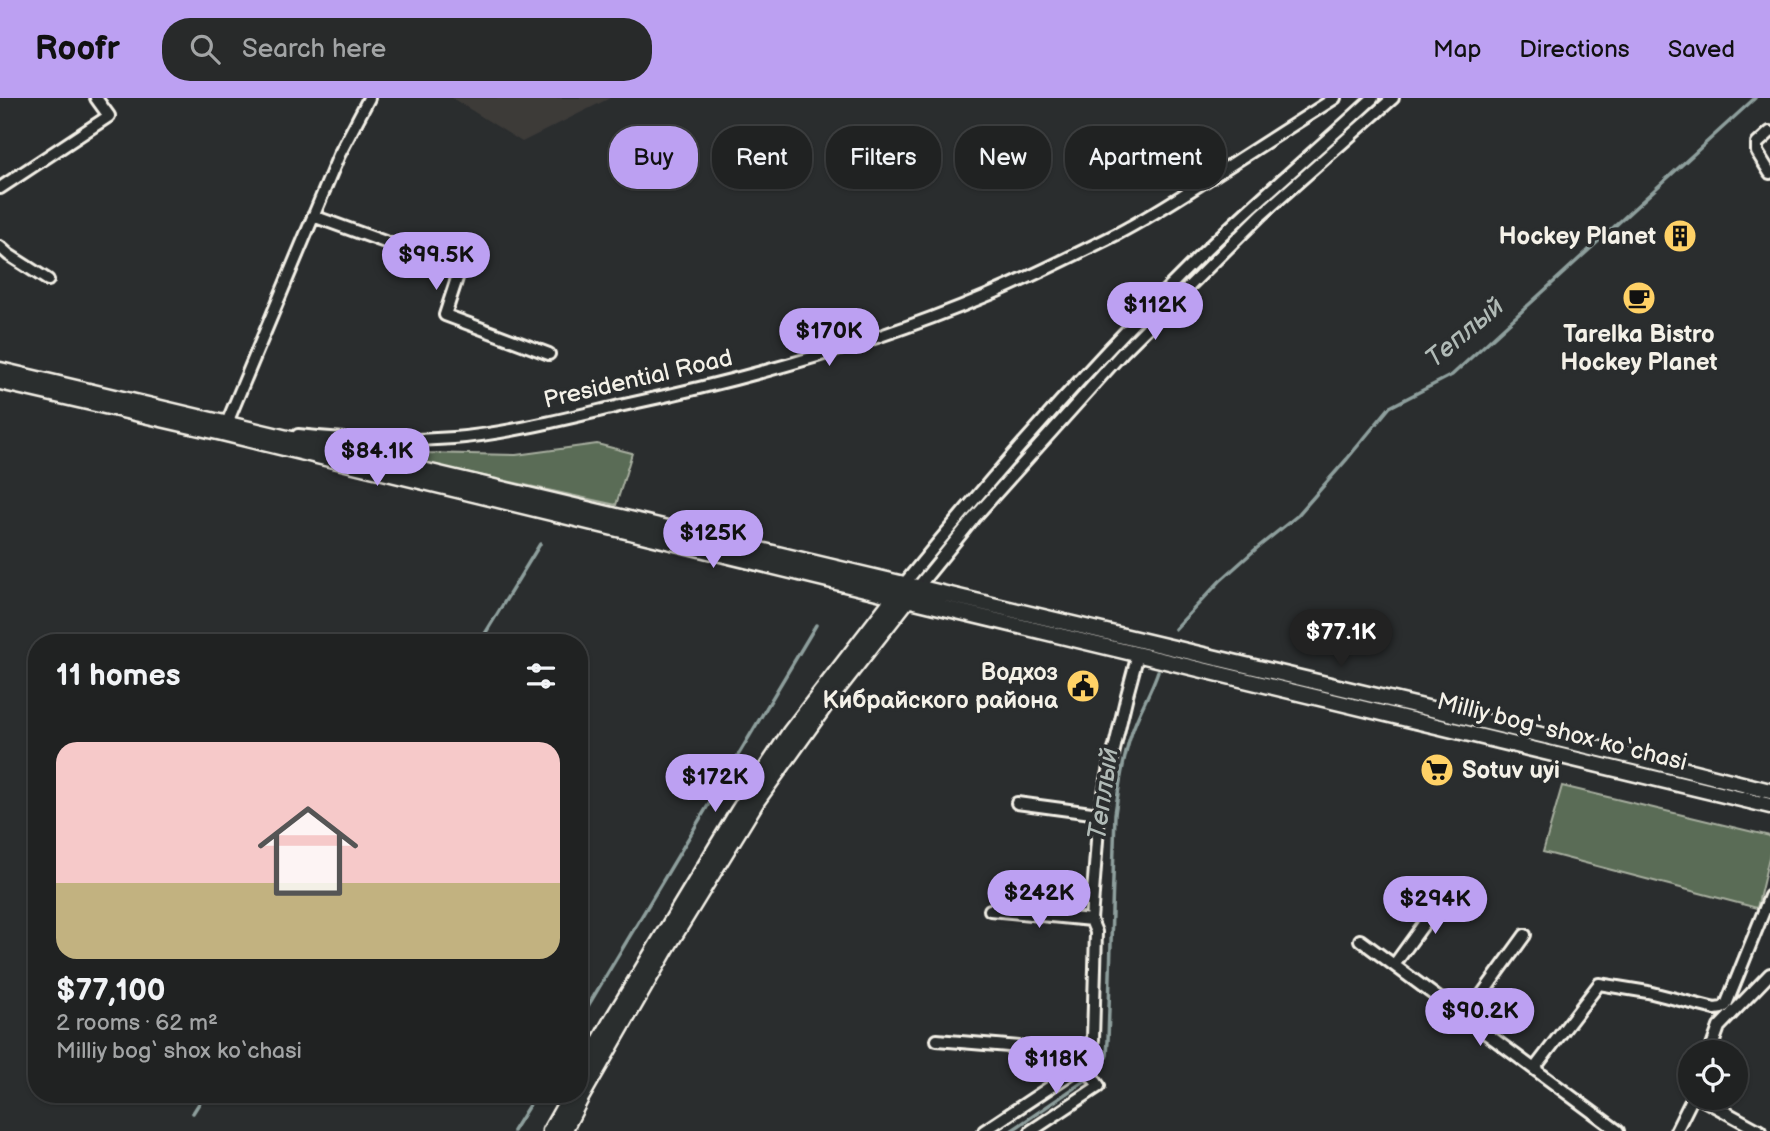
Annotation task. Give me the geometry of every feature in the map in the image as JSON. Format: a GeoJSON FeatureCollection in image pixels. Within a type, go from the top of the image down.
{"type":"FeatureCollection","features":[{"type":"Feature","properties":{"kind":"main road"},"geometry":{"type":"LineString","coordinates":[[0,370],[224,428]]}},
{"type":"Feature","properties":{"kind":"main road"},"geometry":{"type":"LineString","coordinates":[[0,382],[224,428]]}},
{"type":"Feature","properties":{"kind":"main road","name":"Milliy bog‘ shox ko‘chasi"},"geometry":{"type":"LineString","coordinates":[[224,428],[264,432],[337,449],[1770,791]]}},
{"type":"Feature","properties":{"kind":"main road","name":"Milliy bog‘ shox ko‘chasi"},"geometry":{"type":"LineString","coordinates":[[224,428],[901,598],[1770,806]]}},
{"type":"Feature","properties":{"kind":"main road"},"geometry":{"type":"LineString","coordinates":[[588,1063],[737,811],[790,732],[911,586]]}},
{"type":"Feature","properties":{"kind":"main road"},"geometry":{"type":"LineString","coordinates":[[588,1086],[667,948],[757,802],[901,598]]}},
{"type":"Feature","properties":{"kind":"main road"},"geometry":{"type":"LineString","coordinates":[[1644,775],[1647,760]]}},
{"type":"Feature","properties":{"kind":"main road"},"geometry":{"type":"LineString","coordinates":[[550,1131],[566,1103]]}},
{"type":"Feature","properties":{"kind":"main road"},"geometry":{"type":"LineString","coordinates":[[564,1131],[578,1103]]}},
{"type":"Feature","properties":{"kind":"street"},"geometry":{"type":"LineString","coordinates":[[0,188],[109,116],[96,98]]}},
{"type":"Feature","properties":{"kind":"street"},"geometry":{"type":"LineString","coordinates":[[224,428],[339,155],[369,98]]}},
{"type":"Feature","properties":{"kind":"street","name":"Presidential Road"},"geometry":{"type":"LineString","coordinates":[[264,432],[380,440],[445,439],[488,433],[695,389],[846,347],[986,296],[1119,233],[1335,98]]}},
{"type":"Feature","properties":{"kind":"street"},"geometry":{"type":"LineString","coordinates":[[911,586],[1024,442],[1104,353],[1205,251],[1373,98]]}},
{"type":"Feature","properties":{"kind":"street"},"geometry":{"type":"LineString","coordinates":[[911,586],[1124,351],[1261,215],[1393,98]]}},
{"type":"Feature","properties":{"kind":"street"},"geometry":{"type":"LineString","coordinates":[[1770,132],[1757,144],[1757,152],[1770,173]]}},
{"type":"Feature","properties":{"kind":"street"},"geometry":{"type":"LineString","coordinates":[[313,216],[460,269],[445,315],[549,354]]}},
{"type":"Feature","properties":{"kind":"street"},"geometry":{"type":"LineString","coordinates":[[0,247],[9,256],[48,280]]}},
{"type":"Feature","properties":{"kind":"street"},"geometry":{"type":"LineString","coordinates":[[984,1131],[1083,1064],[1091,1052],[1096,932],[1091,920],[1099,814],[1138,654]]}},
{"type":"Feature","properties":{"kind":"street"},"geometry":{"type":"LineString","coordinates":[[1017,803],[1099,814]]}},
{"type":"Feature","properties":{"kind":"street"},"geometry":{"type":"LineString","coordinates":[[1394,965],[1450,888]]}},
{"type":"Feature","properties":{"kind":"street"},"geometry":{"type":"LineString","coordinates":[[1534,1069],[1598,984],[1648,992],[1715,1009],[1722,1008],[1726,1005],[1770,896]]}},
{"type":"Feature","properties":{"kind":"street"},"geometry":{"type":"LineString","coordinates":[[990,910],[1091,920]]}},
{"type":"Feature","properties":{"kind":"street"},"geometry":{"type":"LineString","coordinates":[[1465,1017],[1525,935]]}},
{"type":"Feature","properties":{"kind":"street"},"geometry":{"type":"LineString","coordinates":[[1360,940],[1618,1131]]}},
{"type":"Feature","properties":{"kind":"street"},"geometry":{"type":"LineString","coordinates":[[1714,1040],[1719,1027],[1770,974]]}},
{"type":"Feature","properties":{"kind":"street"},"geometry":{"type":"LineString","coordinates":[[937,1040],[1091,1052]]}},
{"type":"Feature","properties":{"kind":"street"},"geometry":{"type":"LineString","coordinates":[[1031,1131],[1099,1086],[1083,1064]]}},
{"type":"Feature","properties":{"kind":"street"},"geometry":{"type":"LineString","coordinates":[[1676,1131],[1688,1110]]}},
{"type":"Feature","properties":{"kind":"street"},"geometry":{"type":"LineString","coordinates":[[1720,1110],[1760,1131]]}},
{"type":"Feature","properties":{"kind":"shaded area"},"geometry":{"type":"Polygon","coordinates":[[[452,98],[610,98],[522,142],[452,98]]]}},
{"type":"Feature","properties":{"kind":"green space"},"geometry":{"type":"Polygon","coordinates":[[[597,444],[632,453],[616,505],[374,452],[516,455],[597,444]]]}},
{"type":"Feature","properties":{"kind":"green space"},"geometry":{"type":"Polygon","coordinates":[[[1562,786],[1770,836],[1770,853],[1757,908],[1543,852],[1562,786]]]}},
{"type":"Feature","properties":{"kind":"waterway","name":"Теплый"},"geometry":{"type":"LineString","coordinates":[[1175,629],[1220,581],[1297,516],[1390,407],[1452,375],[1755,98]]}},
{"type":"Feature","properties":{"kind":"waterway"},"geometry":{"type":"LineString","coordinates":[[485,634],[540,544]]}},
{"type":"Feature","properties":{"kind":"waterway"},"geometry":{"type":"LineString","coordinates":[[588,1006],[816,625]]}},
{"type":"Feature","properties":{"kind":"waterway","name":"Теплый"},"geometry":{"type":"LineString","coordinates":[[1011,1131],[1099,1071],[1107,1055],[1115,814],[1129,742],[1158,671]]}},
{"type":"Feature","properties":{"kind":"waterway"},"geometry":{"type":"LineString","coordinates":[[193,1113],[199,1103]]}},
{"type":"Feature","properties":{"kind":"waterway"},"geometry":{"type":"LineString","coordinates":[[513,1131],[530,1103]]}},
{"type":"Feature","properties":{"kind":"place","name":"Hockey Planet"},"geometry":{"type":"Point","coordinates":[1680,236]}},
{"type":"Feature","properties":{"kind":"place","name":"Tarelka Bistro Hockey Planet"},"geometry":{"type":"Point","coordinates":[1639,298]}},
{"type":"Feature","properties":{"kind":"place","name":"Водхоз Кибрайского района"},"geometry":{"type":"Point","coordinates":[1083,686]}},
{"type":"Feature","properties":{"kind":"place","name":"Sotuv uyi"},"geometry":{"type":"Point","coordinates":[1437,770]}}]}
